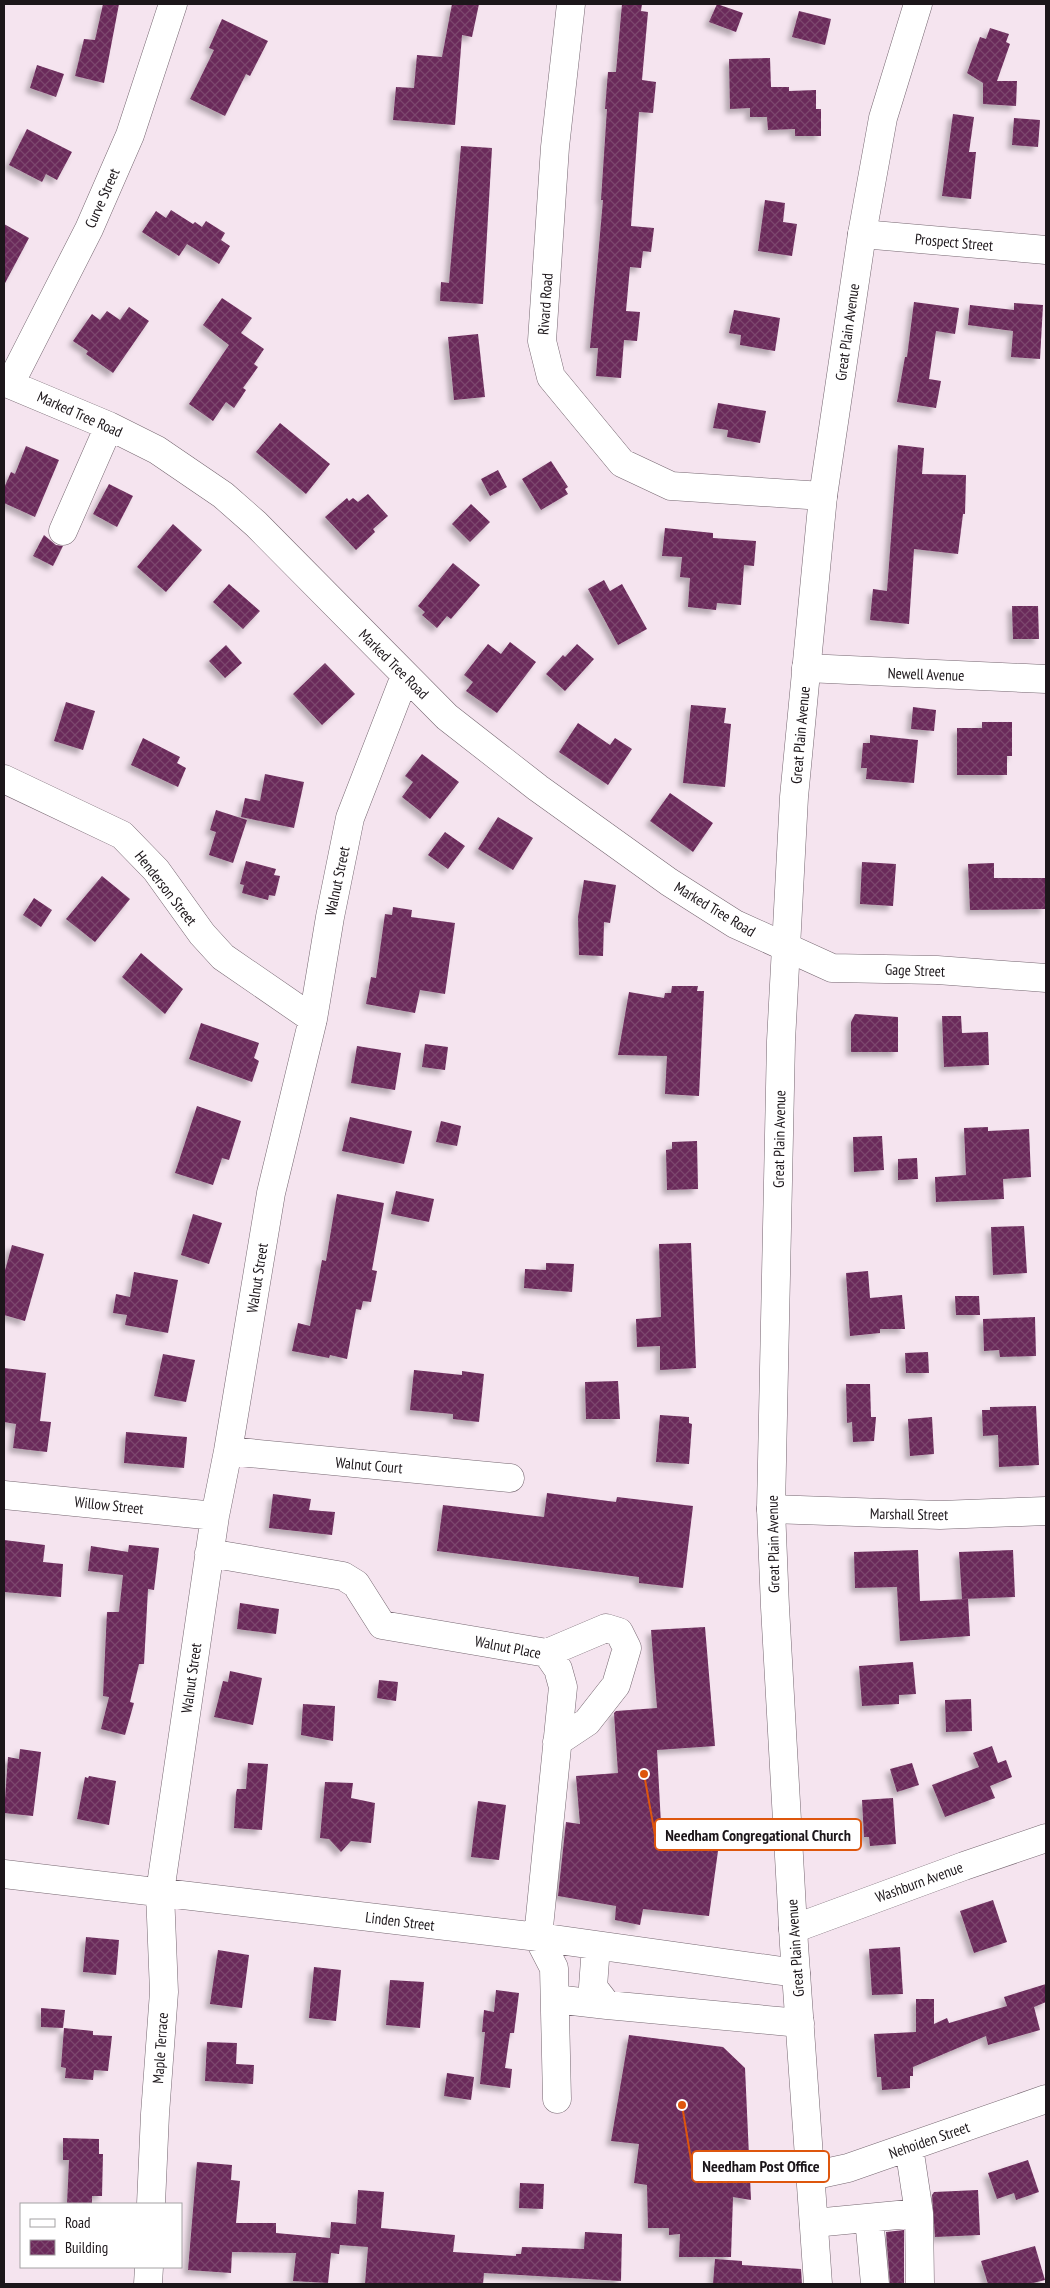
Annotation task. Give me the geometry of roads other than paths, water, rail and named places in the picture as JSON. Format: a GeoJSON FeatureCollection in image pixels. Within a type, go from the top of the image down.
{"type":"FeatureCollection","features":[{"type":"Feature","properties":{"kind":"street","name":"Curve Street"},"geometry":{"type":"LineString","coordinates":[[7,383],[89,229],[130,135],[173,4]]}},
{"type":"Feature","properties":{"kind":"street","name":"Rivard Road"},"geometry":{"type":"LineString","coordinates":[[570,4],[555,147],[542,341],[551,377],[622,464],[671,486],[823,496]]}},
{"type":"Feature","properties":{"kind":"street","name":"Great Plain Avenue"},"geometry":{"type":"LineString","coordinates":[[818,2284],[793,1929],[775,1617],[771,1509],[781,1041],[788,949],[794,797],[823,496],[862,234],[883,118],[918,4]]}},
{"type":"Feature","properties":{"kind":"street","name":"Prospect Street"},"geometry":{"type":"LineString","coordinates":[[862,234],[1046,250]]}},
{"type":"Feature","properties":{"kind":"street","name":"Marked Tree Road"},"geometry":{"type":"LineString","coordinates":[[7,383],[109,426],[157,450],[223,495],[256,524],[447,717],[545,794],[669,882],[735,924],[788,949]]}},
{"type":"Feature","properties":{"kind":"street"},"geometry":{"type":"LineString","coordinates":[[64,531],[109,426]]}},
{"type":"Feature","properties":{"kind":"street","name":"Newell Avenue"},"geometry":{"type":"LineString","coordinates":[[806,668],[1046,679]]}},
{"type":"Feature","properties":{"kind":"street","name":"Walnut Street"},"geometry":{"type":"LineString","coordinates":[[160,1892],[214,1516],[228,1451],[271,1193],[313,1019],[330,917],[350,818],[405,676]]}},
{"type":"Feature","properties":{"kind":"street","name":"Henderson Street"},"geometry":{"type":"LineString","coordinates":[[4,779],[122,835],[156,870],[202,934],[223,957],[313,1019]]}},
{"type":"Feature","properties":{"kind":"street","name":"Gage Street"},"geometry":{"type":"LineString","coordinates":[[788,949],[832,968],[937,970],[1046,978]]}},
{"type":"Feature","properties":{"kind":"street","name":"Walnut Court"},"geometry":{"type":"LineString","coordinates":[[228,1451],[510,1478]]}},
{"type":"Feature","properties":{"kind":"street","name":"Willow Street"},"geometry":{"type":"LineString","coordinates":[[4,1495],[214,1516]]}},
{"type":"Feature","properties":{"kind":"street","name":"Marshall Street"},"geometry":{"type":"LineString","coordinates":[[771,1509],[940,1515],[1046,1512]]}},
{"type":"Feature","properties":{"kind":"street","name":"Walnut Place"},"geometry":{"type":"LineString","coordinates":[[209,1553],[343,1576],[356,1584],[382,1625],[547,1653],[558,1669],[563,1687],[538,1937]]}},
{"type":"Feature","properties":{"kind":"street"},"geometry":{"type":"LineString","coordinates":[[547,1653],[606,1628],[619,1632],[627,1648],[616,1685],[587,1722],[557,1742]]}},
{"type":"Feature","properties":{"kind":"street","name":"Washburn Avenue"},"geometry":{"type":"LineString","coordinates":[[793,1929],[1046,1838]]}},
{"type":"Feature","properties":{"kind":"street","name":"Linden Street"},"geometry":{"type":"LineString","coordinates":[[4,1874],[538,1937],[796,1973]]}},
{"type":"Feature","properties":{"kind":"street","name":"Maple Terrace"},"geometry":{"type":"LineString","coordinates":[[151,2203],[155,2114],[164,1992],[160,1892]]}},
{"type":"Feature","properties":{"kind":"street"},"geometry":{"type":"LineString","coordinates":[[538,1937],[554,1968],[557,2099]]}},
{"type":"Feature","properties":{"kind":"street"},"geometry":{"type":"LineString","coordinates":[[596,1946],[593,1987],[607,2005]]}},
{"type":"Feature","properties":{"kind":"street"},"geometry":{"type":"LineString","coordinates":[[555,1999],[800,2024]]}},
{"type":"Feature","properties":{"kind":"street","name":"Nehoiden Street"},"geometry":{"type":"LineString","coordinates":[[811,2176],[848,2168],[1046,2099]]}},
{"type":"Feature","properties":{"kind":"street"},"geometry":{"type":"LineString","coordinates":[[909,2147],[919,2212],[920,2284]]}},
{"type":"Feature","properties":{"kind":"street"},"geometry":{"type":"LineString","coordinates":[[814,2223],[919,2212]]}},
{"type":"Feature","properties":{"kind":"street"},"geometry":{"type":"LineString","coordinates":[[869,2218],[875,2284]]}},
{"type":"Feature","properties":{"kind":"street"},"geometry":{"type":"LineString","coordinates":[[148,2284],[149,2268]]}},
{"type":"Feature","properties":{"kind":"place","name":"Needham Congregational Church"},"geometry":{"type":"Point","coordinates":[644,1774]}},
{"type":"Feature","properties":{"kind":"place","name":"Needham Post Office"},"geometry":{"type":"Point","coordinates":[682,2105]}}]}
